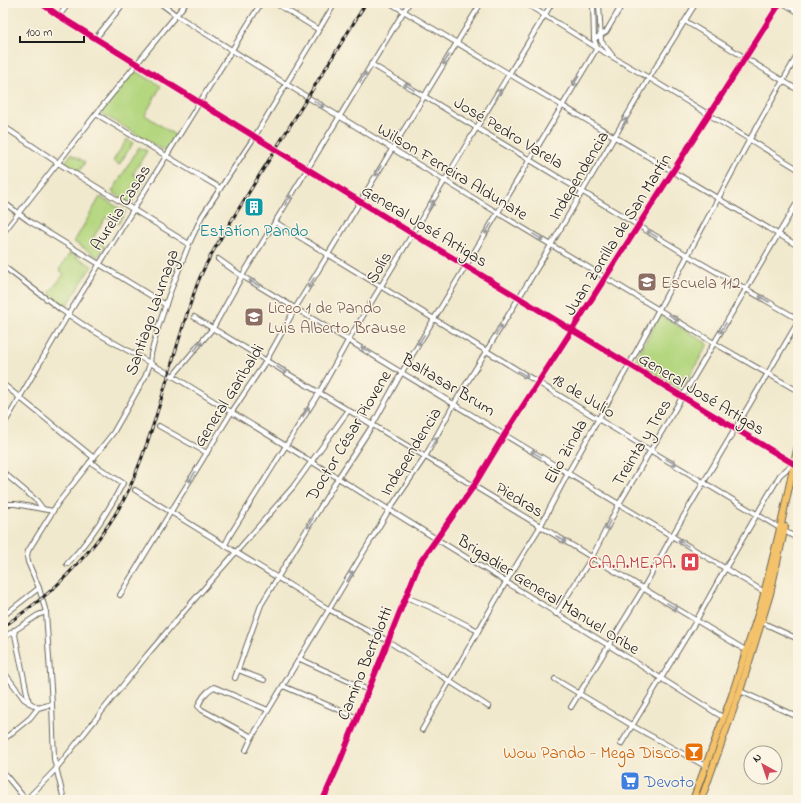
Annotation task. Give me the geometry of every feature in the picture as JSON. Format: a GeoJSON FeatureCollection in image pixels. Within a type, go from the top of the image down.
{"type":"FeatureCollection","features":[{"type":"Feature","properties":{"kind":"highway"},"geometry":{"type":"LineString","coordinates":[[693,800],[704,767],[749,652],[759,621],[797,464],[798,445]]}},
{"type":"Feature","properties":{"kind":"highway"},"geometry":{"type":"LineString","coordinates":[[701,800],[740,691],[749,652]]}},
{"type":"Feature","properties":{"kind":"street","name":"General José Artigas"},"geometry":{"type":"LineString","coordinates":[[41,3],[95,39],[413,234],[735,429],[797,464]]}},
{"type":"Feature","properties":{"kind":"street"},"geometry":{"type":"LineString","coordinates":[[59,16],[69,3]]}},
{"type":"Feature","properties":{"kind":"street"},"geometry":{"type":"LineString","coordinates":[[95,39],[124,3]]}},
{"type":"Feature","properties":{"kind":"street","name":"Wilson Ferreira Aldunate"},"geometry":{"type":"LineString","coordinates":[[160,3],[176,15],[392,149],[714,343],[798,391]]}},
{"type":"Feature","properties":{"kind":"street"},"geometry":{"type":"LineString","coordinates":[[3,233],[96,114],[186,3]]}},
{"type":"Feature","properties":{"kind":"street","name":"Aurelia Casas"},"geometry":{"type":"LineString","coordinates":[[3,426],[68,315],[200,104],[261,3]]}},
{"type":"Feature","properties":{"kind":"street"},"geometry":{"type":"LineString","coordinates":[[275,3],[319,30]]}},
{"type":"Feature","properties":{"kind":"street","name":"Santiago Laurnaga"},"geometry":{"type":"LineString","coordinates":[[39,588],[27,556],[34,540],[53,511],[113,433],[145,377],[150,364],[158,328],[166,305],[189,244],[202,216],[255,136],[335,3]]}},
{"type":"Feature","properties":{"kind":"street"},"geometry":{"type":"LineString","coordinates":[[390,3],[798,246]]}},
{"type":"Feature","properties":{"kind":"street"},"geometry":{"type":"LineString","coordinates":[[173,376],[213,328],[242,276],[409,3]]}},
{"type":"Feature","properties":{"kind":"street","name":"General Garibaldi"},"geometry":{"type":"LineString","coordinates":[[120,595],[231,413],[266,361],[296,307],[480,3]]}},
{"type":"Feature","properties":{"kind":"street"},"geometry":{"type":"LineString","coordinates":[[525,3],[798,169]]}},
{"type":"Feature","properties":{"kind":"street","name":"Solís"},"geometry":{"type":"LineString","coordinates":[[225,545],[285,445],[319,393],[349,339],[552,3]]}},
{"type":"Feature","properties":{"kind":"street"},"geometry":{"type":"LineString","coordinates":[[593,3],[594,39],[597,48]]}},
{"type":"Feature","properties":{"kind":"street"},"geometry":{"type":"LineString","coordinates":[[599,3],[600,37],[604,46],[614,57]]}},
{"type":"Feature","properties":{"kind":"street"},"geometry":{"type":"LineString","coordinates":[[594,39],[600,37],[606,32],[623,3]]}},
{"type":"Feature","properties":{"kind":"street","name":"Independencia"},"geometry":{"type":"LineString","coordinates":[[246,750],[268,710],[330,610],[389,510],[425,458],[454,404],[583,192],[649,78],[696,3]]}},
{"type":"Feature","properties":{"kind":"street"},"geometry":{"type":"LineString","coordinates":[[782,3],[798,12]]}},
{"type":"Feature","properties":{"kind":"street","name":"Juan Zorrilla de San Martín"},"geometry":{"type":"LineString","coordinates":[[436,539],[473,486],[709,114],[782,3]]}},
{"type":"Feature","properties":{"kind":"street"},"geometry":{"type":"LineString","coordinates":[[685,21],[798,90]]}},
{"type":"Feature","properties":{"kind":"street"},"geometry":{"type":"LineString","coordinates":[[597,48],[604,46]]}},
{"type":"Feature","properties":{"kind":"street","name":"Doctor César Piovene"},"geometry":{"type":"LineString","coordinates":[[235,678],[259,610],[338,478],[372,426],[402,372],[597,48]]}},
{"type":"Feature","properties":{"kind":"street","name":"Elio Zinola"},"geometry":{"type":"LineString","coordinates":[[422,730],[506,582],[540,526],[798,54]]}},
{"type":"Feature","properties":{"kind":"street","name":"José Pedro Varela"},"geometry":{"type":"LineString","coordinates":[[371,64],[638,226],[798,319]]}},
{"type":"Feature","properties":{"kind":"street"},"geometry":{"type":"LineString","coordinates":[[96,114],[220,188]]}},
{"type":"Feature","properties":{"kind":"street"},"geometry":{"type":"LineString","coordinates":[[3,126],[58,163],[189,244]]}},
{"type":"Feature","properties":{"kind":"street","name":"Treinta y Tres"},"geometry":{"type":"LineString","coordinates":[[556,614],[592,557],[619,504],[798,201]]}},
{"type":"Feature","properties":{"kind":"street"},"geometry":{"type":"LineString","coordinates":[[3,202],[18,214],[166,305]]}},
{"type":"Feature","properties":{"kind":"street","name":"18 de Julio"},"geometry":{"type":"LineString","coordinates":[[275,222],[538,383],[798,539]]}},
{"type":"Feature","properties":{"kind":"street","name":"Baltasar Brum"},"geometry":{"type":"LineString","coordinates":[[218,260],[725,569],[767,593]]}},
{"type":"Feature","properties":{"kind":"street","name":"Brigadier General Manuel Oribe"},"geometry":{"type":"LineString","coordinates":[[3,266],[68,315],[173,376],[608,645],[729,722]]}},
{"type":"Feature","properties":{"kind":"street","name":"Piedras"},"geometry":{"type":"LineString","coordinates":[[194,317],[425,458],[749,652]]}},
{"type":"Feature","properties":{"kind":"street"},"geometry":{"type":"LineString","coordinates":[[572,707],[643,589],[672,536],[798,322]]}},
{"type":"Feature","properties":{"kind":"street"},"geometry":{"type":"LineString","coordinates":[[3,384],[94,458]]}},
{"type":"Feature","properties":{"kind":"street"},"geometry":{"type":"LineString","coordinates":[[3,772],[26,800],[55,770],[147,655],[235,551],[285,497],[348,411]]}},
{"type":"Feature","properties":{"kind":"street"},"geometry":{"type":"LineString","coordinates":[[159,426],[207,454]]}},
{"type":"Feature","properties":{"kind":"street"},"geometry":{"type":"LineString","coordinates":[[67,564],[101,520],[123,483],[90,462]]}},
{"type":"Feature","properties":{"kind":"street"},"geometry":{"type":"LineString","coordinates":[[621,744],[696,621],[780,475],[797,464]]}},
{"type":"Feature","properties":{"kind":"street"},"geometry":{"type":"LineString","coordinates":[[3,472],[37,501],[43,509]]}},
{"type":"Feature","properties":{"kind":"street"},"geometry":{"type":"LineString","coordinates":[[135,490],[330,610],[388,641],[489,707]]}},
{"type":"Feature","properties":{"kind":"street"},"geometry":{"type":"LineString","coordinates":[[3,504],[15,504],[53,511]]}},
{"type":"Feature","properties":{"kind":"street","name":"Camino Bertolotti"},"geometry":{"type":"LineString","coordinates":[[323,800],[358,718],[419,564],[436,539]]}},
{"type":"Feature","properties":{"kind":"street"},"geometry":{"type":"LineString","coordinates":[[3,616],[39,588],[46,612],[55,770],[64,800]]}},
{"type":"Feature","properties":{"kind":"street"},"geometry":{"type":"LineString","coordinates":[[405,597],[446,613],[478,631]]}},
{"type":"Feature","properties":{"kind":"street"},"geometry":{"type":"LineString","coordinates":[[3,638],[38,615],[46,612]]}},
{"type":"Feature","properties":{"kind":"street"},"geometry":{"type":"LineString","coordinates":[[759,621],[798,639]]}},
{"type":"Feature","properties":{"kind":"street"},"geometry":{"type":"LineString","coordinates":[[14,630],[29,703]]}},
{"type":"Feature","properties":{"kind":"street"},"geometry":{"type":"LineString","coordinates":[[300,659],[368,690]]}},
{"type":"Feature","properties":{"kind":"street"},"geometry":{"type":"LineString","coordinates":[[238,670],[264,680]]}},
{"type":"Feature","properties":{"kind":"street"},"geometry":{"type":"LineString","coordinates":[[3,671],[24,699],[38,708]]}},
{"type":"Feature","properties":{"kind":"street"},"geometry":{"type":"LineString","coordinates":[[556,679],[704,767],[712,769]]}},
{"type":"Feature","properties":{"kind":"street"},"geometry":{"type":"LineString","coordinates":[[283,686],[358,718]]}},
{"type":"Feature","properties":{"kind":"street"},"geometry":{"type":"LineString","coordinates":[[252,737],[202,710],[198,706],[203,696],[207,691],[214,687],[268,710]]}},
{"type":"Feature","properties":{"kind":"street"},"geometry":{"type":"LineString","coordinates":[[740,691],[798,717]]}},
{"type":"Feature","properties":{"kind":"street"},"geometry":{"type":"LineString","coordinates":[[3,740],[30,718],[38,708],[52,704]]}},
{"type":"Feature","properties":{"kind":"green space"},"geometry":{"type":"Polygon","coordinates":[[[135,71],[161,86],[145,115],[175,135],[165,151],[101,113],[135,71]]]}},
{"type":"Feature","properties":{"kind":"green space"},"geometry":{"type":"Polygon","coordinates":[[[127,139],[133,143],[119,165],[113,161],[127,139]]]}},
{"type":"Feature","properties":{"kind":"green space"},"geometry":{"type":"Polygon","coordinates":[[[139,147],[147,151],[133,174],[145,181],[131,203],[112,192],[139,147]]]}},
{"type":"Feature","properties":{"kind":"green space"},"geometry":{"type":"Polygon","coordinates":[[[71,154],[85,162],[79,172],[65,163],[71,154]]]}},
{"type":"Feature","properties":{"kind":"green space"},"geometry":{"type":"Polygon","coordinates":[[[100,197],[126,212],[118,224],[106,217],[93,238],[105,246],[98,257],[74,242],[100,197]]]}},
{"type":"Feature","properties":{"kind":"green space"},"geometry":{"type":"Polygon","coordinates":[[[70,253],[92,266],[66,307],[49,293],[64,274],[59,270],[70,253]]]}},
{"type":"Feature","properties":{"kind":"green space"},"geometry":{"type":"Polygon","coordinates":[[[660,315],[708,344],[681,391],[634,363],[660,315]]]}},
{"type":"Feature","properties":{"kind":"railway"},"geometry":{"type":"LineString","coordinates":[[3,627],[44,597],[67,575],[98,540],[123,501],[130,487],[149,437],[189,307],[210,256],[366,3]]}},
{"type":"Feature","properties":{"kind":"cycle path"},"geometry":{"type":"LineString","coordinates":[[41,3],[59,16],[413,234],[794,464],[798,465]]}},
{"type":"Feature","properties":{"kind":"cycle path"},"geometry":{"type":"LineString","coordinates":[[323,800],[419,564],[473,487],[505,434],[780,3]]}},
{"type":"Feature","properties":{"kind":"place","name":"Estatíon Pando"},"geometry":{"type":"Point","coordinates":[254,207]}},
{"type":"Feature","properties":{"kind":"place","name":"Escuela 112"},"geometry":{"type":"Point","coordinates":[647,282]}},
{"type":"Feature","properties":{"kind":"place","name":"Liceo 1 de Pando Luis Alberto Brause"},"geometry":{"type":"Point","coordinates":[254,317]}},
{"type":"Feature","properties":{"kind":"place","name":"C.A.A.ME.PA."},"geometry":{"type":"Point","coordinates":[690,562]}},
{"type":"Feature","properties":{"kind":"place","name":"Wow Pando - Mega Disco"},"geometry":{"type":"Point","coordinates":[694,752]}},
{"type":"Feature","properties":{"kind":"place","name":"Devoto"},"geometry":{"type":"Point","coordinates":[630,781]}}]}
